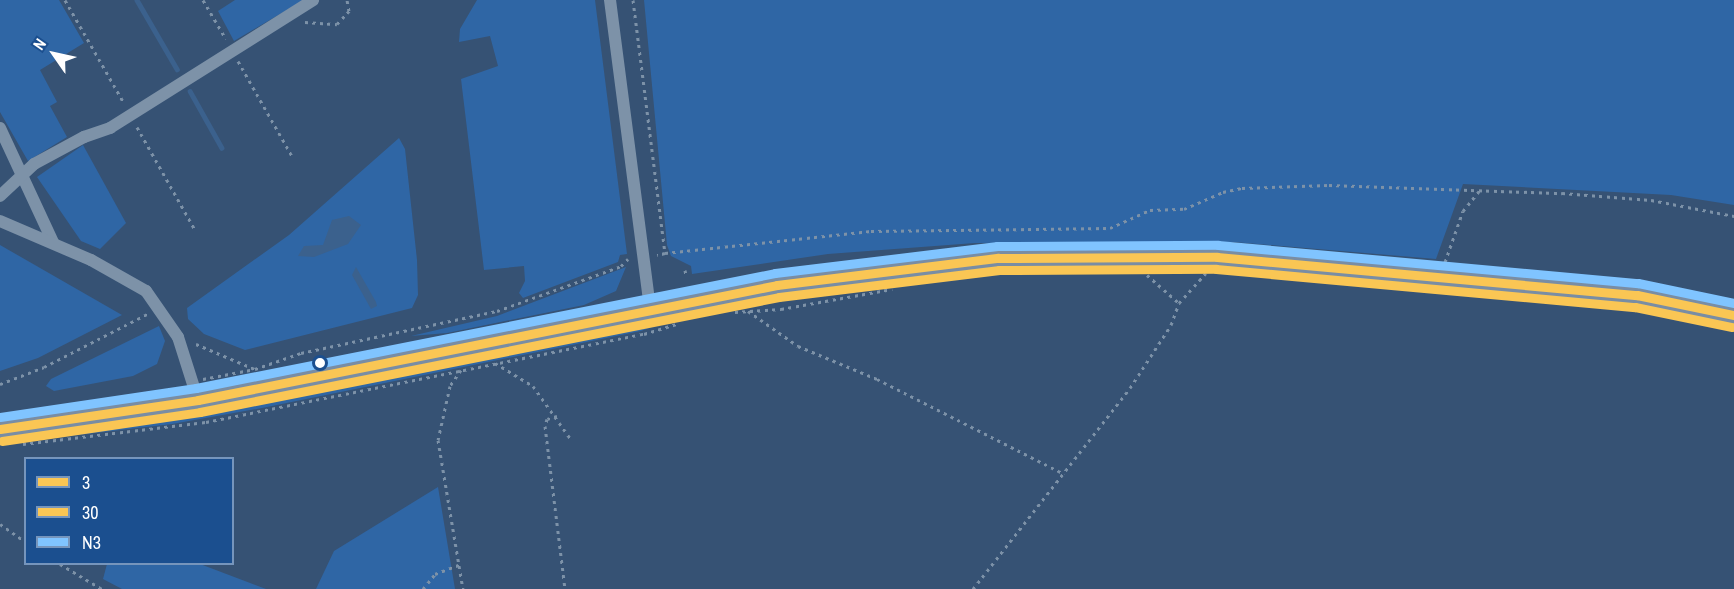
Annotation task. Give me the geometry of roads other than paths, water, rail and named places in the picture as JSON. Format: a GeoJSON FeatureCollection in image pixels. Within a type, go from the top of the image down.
{"type":"FeatureCollection","features":[{"type":"Feature","properties":{"kind":"main road"},"geometry":{"type":"LineString","coordinates":[[0,429],[198,400],[650,307],[788,283],[947,262],[1133,255],[1217,257],[1637,295],[1734,315]]}},
{"type":"Feature","properties":{"kind":"street"},"geometry":{"type":"LineString","coordinates":[[0,196],[23,172],[84,137],[110,128],[313,0]]}},
{"type":"Feature","properties":{"kind":"street"},"geometry":{"type":"LineString","coordinates":[[610,0],[650,307]]}},
{"type":"Feature","properties":{"kind":"street"},"geometry":{"type":"LineString","coordinates":[[0,128],[23,172],[30,198],[53,242]]}},
{"type":"Feature","properties":{"kind":"street"},"geometry":{"type":"LineString","coordinates":[[0,221],[53,242],[146,291],[178,337],[198,400]]}},
{"type":"Feature","properties":{"kind":"waterway"},"geometry":{"type":"LineString","coordinates":[[137,0],[177,69]]}},
{"type":"Feature","properties":{"kind":"waterway"},"geometry":{"type":"LineString","coordinates":[[190,91],[222,148]]}}]}
